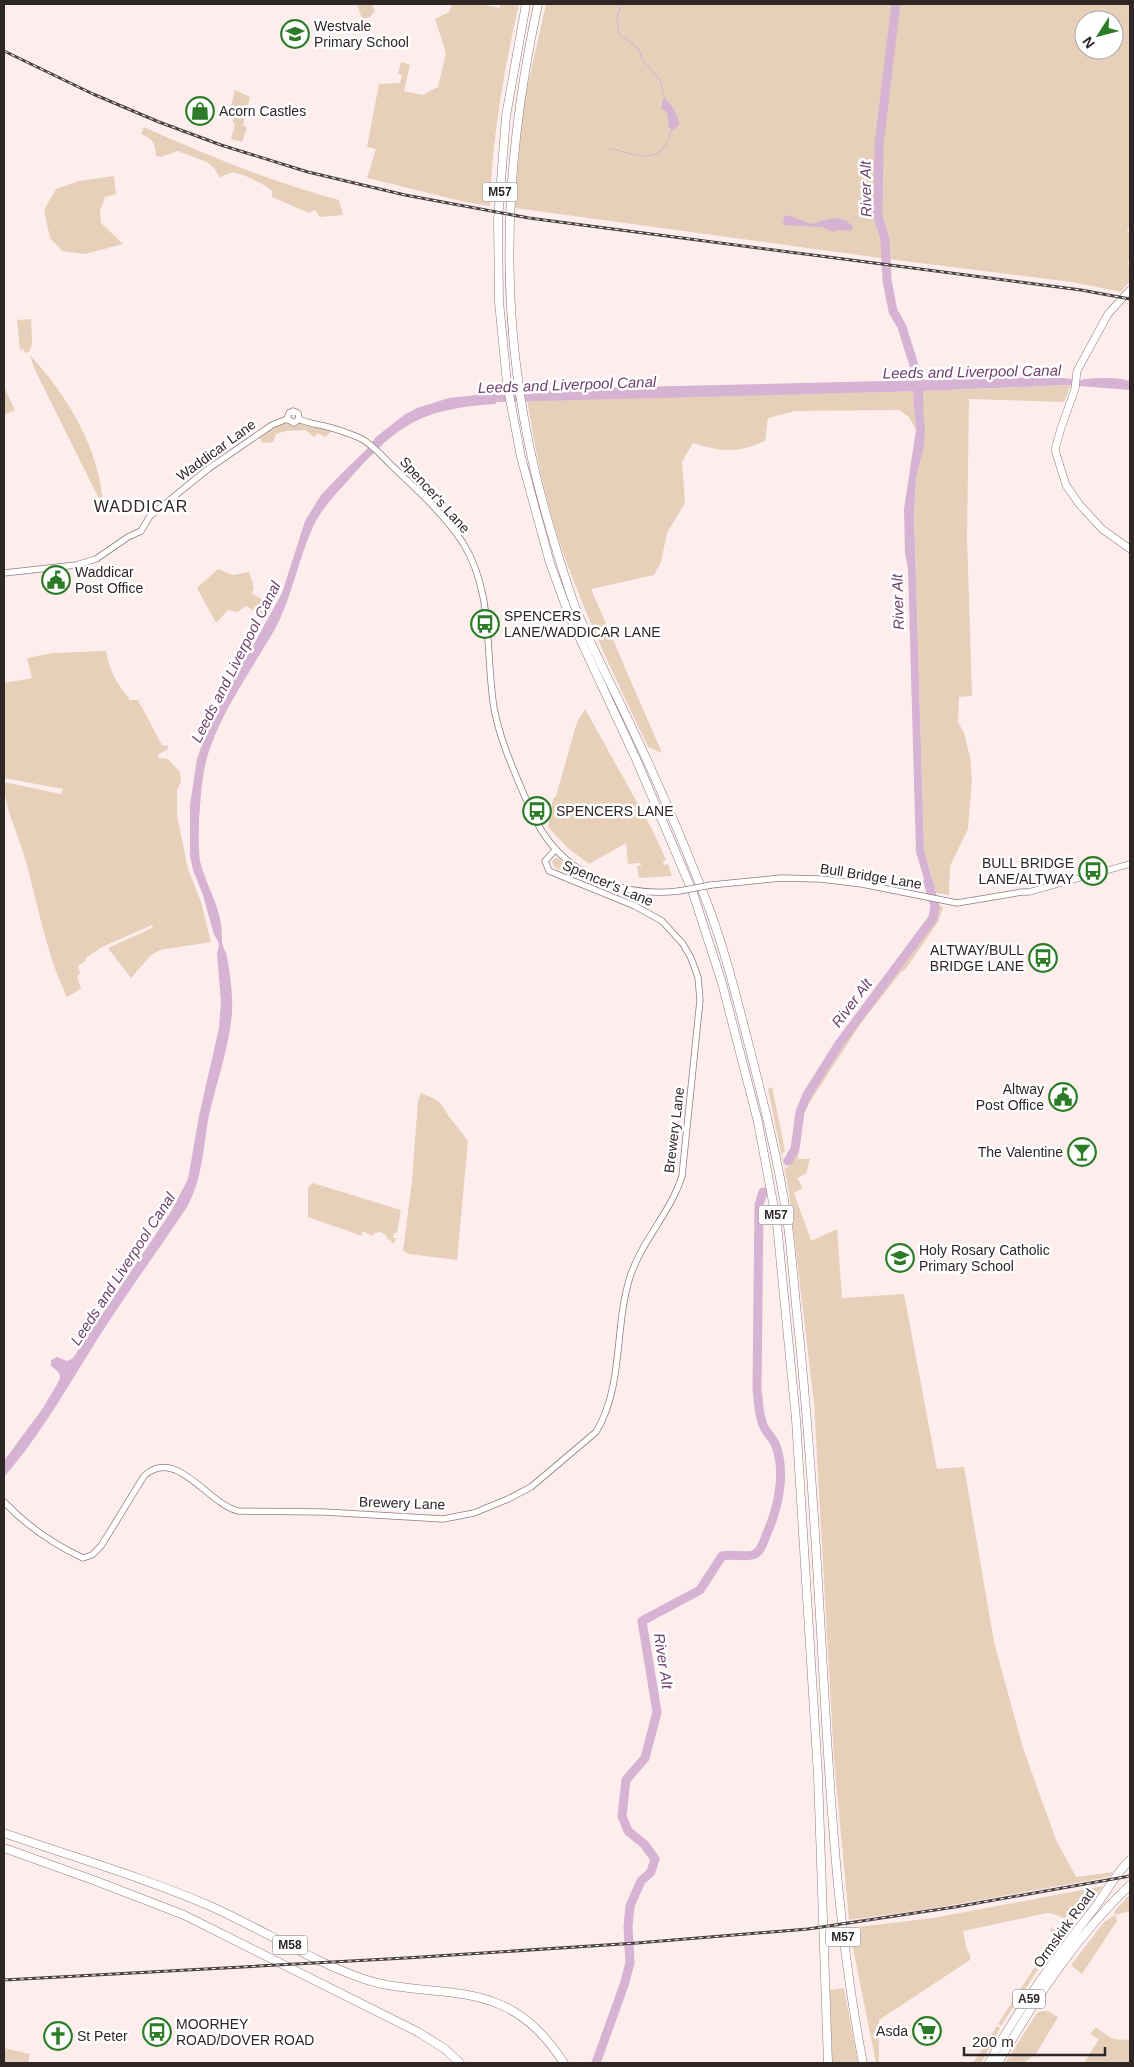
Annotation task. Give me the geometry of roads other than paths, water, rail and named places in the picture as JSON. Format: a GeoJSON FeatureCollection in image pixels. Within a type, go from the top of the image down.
{"type":"FeatureCollection","features":[{"type":"Feature","properties":{"kind":"highway","name":"M57"},"geometry":{"type":"LineString","coordinates":[[526,4],[506,116],[498,220],[499,302],[507,383],[523,465],[550,563],[569,615],[636,758],[693,894],[722,983],[758,1122],[778,1224],[796,1419],[818,1775],[828,2063]]}},
{"type":"Feature","properties":{"kind":"highway","name":"M57"},"geometry":{"type":"LineString","coordinates":[[538,4],[517,118],[509,220],[510,299],[522,409],[544,508],[576,608],[642,748],[704,894],[732,979],[768,1117],[787,1220],[807,1410],[829,1776],[840,1910],[849,1992],[863,2063]]}},
{"type":"Feature","properties":{"kind":"highway","name":"M58"},"geometry":{"type":"LineString","coordinates":[[4,1833],[176,1892],[245,1922],[340,1970],[365,1980],[408,1989],[472,1997],[501,2005],[522,2016],[538,2030],[564,2063]]}},
{"type":"Feature","properties":{"kind":"highway","name":"M58"},"geometry":{"type":"LineString","coordinates":[[4,1848],[155,1903],[208,1926],[418,2032],[445,2049],[460,2063]]}},
{"type":"Feature","properties":{"kind":"highway","name":"Ormskirk Road"},"geometry":{"type":"LineString","coordinates":[[989,2063],[1007,2031],[1062,1948],[1130,1860]]}},
{"type":"Feature","properties":{"kind":"highway","name":"Ormskirk Road"},"geometry":{"type":"LineString","coordinates":[[998,2063],[1055,1974],[1080,1939],[1104,1910],[1130,1885]]}},
{"type":"Feature","properties":{"kind":"main road"},"geometry":{"type":"LineString","coordinates":[[1130,290],[1108,314],[1091,344],[1077,376],[1056,450],[1066,485],[1094,521],[1130,549]]}},
{"type":"Feature","properties":{"kind":"street"},"geometry":{"type":"LineString","coordinates":[[293,411],[298,413],[299,419],[294,423],[288,419],[289,413],[293,411]]}},
{"type":"Feature","properties":{"kind":"street","name":"Waddicar Lane"},"geometry":{"type":"LineString","coordinates":[[4,573],[76,565],[96,559],[128,537],[141,531],[150,516],[208,469],[272,426],[288,419]]}},
{"type":"Feature","properties":{"kind":"street","name":"Spencer's Lane"},"geometry":{"type":"LineString","coordinates":[[299,419],[346,432],[366,442],[438,513],[462,542],[478,572],[484,594],[492,690],[499,731],[534,816],[540,828],[556,849],[545,861],[549,871],[648,912],[673,932],[691,958]]}},
{"type":"Feature","properties":{"kind":"street","name":"Bull Bridge Lane"},"geometry":{"type":"LineString","coordinates":[[556,849],[582,872],[608,884],[642,892],[679,891],[711,885],[782,878],[822,879],[862,884],[939,900],[963,902],[1029,892],[1130,864]]}},
{"type":"Feature","properties":{"kind":"street","name":"Brewery Lane"},"geometry":{"type":"LineString","coordinates":[[4,1502],[29,1526],[43,1536],[64,1549],[86,1558],[96,1552],[101,1546],[144,1476],[159,1468],[173,1469],[180,1472],[225,1506],[238,1511],[324,1512],[443,1519],[474,1513],[520,1493],[584,1444],[596,1432],[602,1422],[611,1398],[622,1313],[630,1276],[650,1234],[673,1200],[680,1182],[684,1162],[700,1000],[698,977],[691,958]]}},
{"type":"Feature","properties":{"kind":"waterway"},"geometry":{"type":"LineString","coordinates":[[622,4],[617,18],[619,34],[639,49],[642,59],[660,80],[665,99]]}},
{"type":"Feature","properties":{"kind":"waterway","name":"River Alt"},"geometry":{"type":"LineString","coordinates":[[896,4],[879,144],[878,217],[885,239],[887,280],[893,311],[902,327],[918,378],[919,406]]}},
{"type":"Feature","properties":{"kind":"waterway"},"geometry":{"type":"LineString","coordinates":[[609,148],[639,156],[656,154],[668,141],[672,128]]}},
{"type":"Feature","properties":{"kind":"waterway","name":"River Alt"},"geometry":{"type":"LineString","coordinates":[[788,1161],[795,1149],[800,1112],[807,1095],[839,1044],[933,918],[935,906],[928,882]]}},
{"type":"Feature","properties":{"kind":"waterway","name":"River Alt"},"geometry":{"type":"LineString","coordinates":[[596,2063],[630,1963],[628,1927],[630,1906],[641,1881],[651,1872],[655,1859],[644,1844],[628,1831],[622,1816],[626,1780],[645,1758],[657,1712],[642,1621],[700,1590],[722,1556],[750,1556],[756,1554],[762,1546],[777,1502],[780,1479],[779,1457],[775,1443],[765,1430],[762,1422],[757,1389],[759,1205],[763,1192]]}},
{"type":"Feature","properties":{"kind":"railway"},"geometry":{"type":"LineString","coordinates":[[4,51],[93,94],[159,122],[221,145],[308,172],[405,195],[529,218],[1081,290],[1130,299]]}},
{"type":"Feature","properties":{"kind":"railway"},"geometry":{"type":"LineString","coordinates":[[4,1980],[406,1958],[637,1943],[808,1929],[955,1907],[1130,1876]]}},
{"type":"Feature","properties":{"kind":"place","name":"Westvale Primary School"},"geometry":{"type":"Point","coordinates":[295,34]}},
{"type":"Feature","properties":{"kind":"place","name":"Acorn Castles"},"geometry":{"type":"Point","coordinates":[200,111]}},
{"type":"Feature","properties":{"kind":"place","name":"Waddicar Post Office"},"geometry":{"type":"Point","coordinates":[56,580]}},
{"type":"Feature","properties":{"kind":"place","name":"SPENCERS LANE/WADDICAR LANE"},"geometry":{"type":"Point","coordinates":[485,624]}},
{"type":"Feature","properties":{"kind":"place","name":"SPENCERS LANE"},"geometry":{"type":"Point","coordinates":[537,811]}},
{"type":"Feature","properties":{"kind":"place","name":"BULL BRIDGE LANE/ALTWAY"},"geometry":{"type":"Point","coordinates":[1093,871]}},
{"type":"Feature","properties":{"kind":"place","name":"ALTWAY/BULL BRIDGE LANE"},"geometry":{"type":"Point","coordinates":[1043,958]}},
{"type":"Feature","properties":{"kind":"place","name":"Altway Post Office"},"geometry":{"type":"Point","coordinates":[1063,1097]}},
{"type":"Feature","properties":{"kind":"place","name":"The Valentine"},"geometry":{"type":"Point","coordinates":[1082,1152]}},
{"type":"Feature","properties":{"kind":"place","name":"Holy Rosary Catholic Primary School"},"geometry":{"type":"Point","coordinates":[900,1258]}},
{"type":"Feature","properties":{"kind":"place","name":"Asda"},"geometry":{"type":"Point","coordinates":[927,2031]}},
{"type":"Feature","properties":{"kind":"place","name":"MOORHEY ROAD/DOVER ROAD"},"geometry":{"type":"Point","coordinates":[157,2032]}},
{"type":"Feature","properties":{"kind":"place","name":"St Peter"},"geometry":{"type":"Point","coordinates":[58,2036]}},
{"type":"Feature","properties":{"kind":"district","name":"WADDICAR"},"geometry":{"type":"Point","coordinates":[141,506]}},
{"type":"Feature","properties":{"kind":"water label","name":"Leeds and Liverpool Canal"},"geometry":{"type":"Point","coordinates":[972,372]}},
{"type":"Feature","properties":{"kind":"water label","name":"Leeds and Liverpool Canal"},"geometry":{"type":"Point","coordinates":[567,385]}},
{"type":"Feature","properties":{"kind":"water label","name":"Leeds and Liverpool Canal"},"geometry":{"type":"Point","coordinates":[236,662]}},
{"type":"Feature","properties":{"kind":"water label","name":"Leeds and Liverpool Canal"},"geometry":{"type":"Point","coordinates":[123,1269]}}]}
